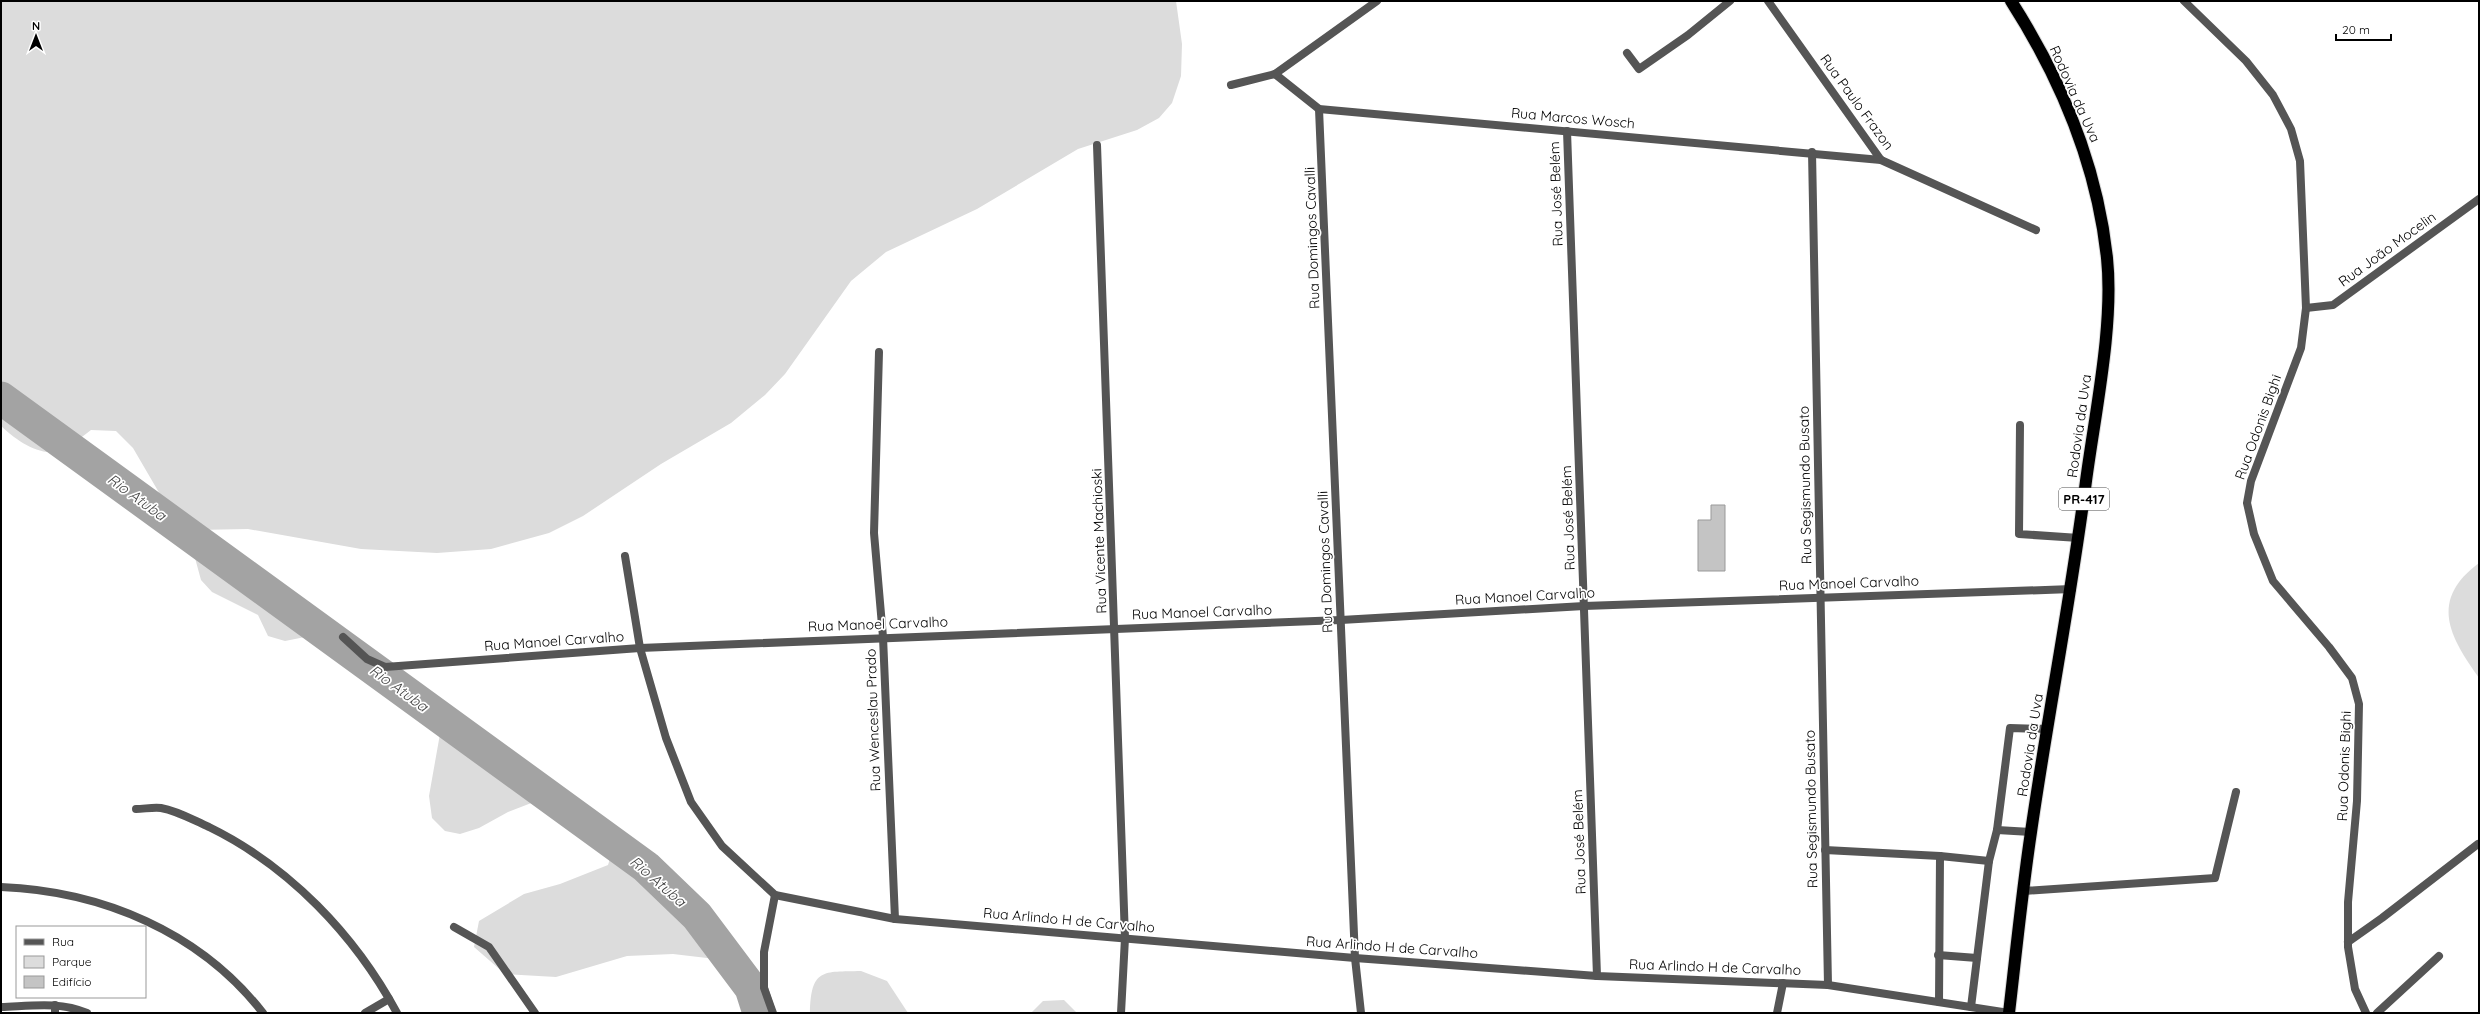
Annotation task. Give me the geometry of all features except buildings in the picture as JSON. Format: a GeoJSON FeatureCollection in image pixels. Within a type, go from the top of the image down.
{"type":"FeatureCollection","features":[{"type":"Feature","properties":{"kind":"highway","name":"Rodovia da Uva"},"geometry":{"type":"LineString","coordinates":[[2009,1013],[2031,832],[2072,589],[2107,326],[2107,259],[2096,190],[2080,134],[2029,29],[2011,1]]}},
{"type":"Feature","properties":{"kind":"street"},"geometry":{"type":"LineString","coordinates":[[1231,85],[1275,74],[1377,1]]}},
{"type":"Feature","properties":{"kind":"street"},"geometry":{"type":"LineString","coordinates":[[1627,53],[1639,69],[1688,35],[1730,1]]}},
{"type":"Feature","properties":{"kind":"street","name":"Rua Paulo Frazon"},"geometry":{"type":"LineString","coordinates":[[1768,1],[1881,160],[2036,230]]}},
{"type":"Feature","properties":{"kind":"street","name":"Rua Odonis Bighi"},"geometry":{"type":"LineString","coordinates":[[2184,1],[2246,62],[2274,95],[2291,129],[2300,161],[2306,308],[2301,348],[2251,481],[2247,502],[2254,534],[2273,581],[2329,647],[2352,678],[2359,704],[2357,800],[2348,902],[2348,942],[2355,989],[2366,1013]]}},
{"type":"Feature","properties":{"kind":"street"},"geometry":{"type":"LineString","coordinates":[[1275,74],[1319,109]]}},
{"type":"Feature","properties":{"kind":"street","name":"Rua Marcos Wosch"},"geometry":{"type":"LineString","coordinates":[[1319,109],[1812,152],[1881,160]]}},
{"type":"Feature","properties":{"kind":"street","name":"Rua Domingos Cavalli"},"geometry":{"type":"LineString","coordinates":[[1319,109],[1355,958],[1360,1013]]}},
{"type":"Feature","properties":{"kind":"street","name":"Rua José Belém"},"geometry":{"type":"LineString","coordinates":[[1567,131],[1597,976]]}},
{"type":"Feature","properties":{"kind":"street","name":"Rua Vicente Machioski"},"geometry":{"type":"LineString","coordinates":[[1097,144],[1125,938],[1121,1013]]}},
{"type":"Feature","properties":{"kind":"street","name":"Rua Segismundo Busato"},"geometry":{"type":"LineString","coordinates":[[1812,152],[1828,984]]}},
{"type":"Feature","properties":{"kind":"street","name":"Rua João Mocelin"},"geometry":{"type":"LineString","coordinates":[[2306,308],[2333,305],[2479,199]]}},
{"type":"Feature","properties":{"kind":"street","name":"Rua Wenceslau Prado"},"geometry":{"type":"LineString","coordinates":[[879,352],[874,534],[883,637],[895,919]]}},
{"type":"Feature","properties":{"kind":"street"},"geometry":{"type":"LineString","coordinates":[[2020,425],[2019,534],[2079,538]]}},
{"type":"Feature","properties":{"kind":"street"},"geometry":{"type":"LineString","coordinates":[[625,556],[640,648],[666,738],[691,802],[722,846],[775,895],[764,952],[764,988],[773,1013]]}},
{"type":"Feature","properties":{"kind":"street","name":"Rua Manoel Carvalho"},"geometry":{"type":"LineString","coordinates":[[343,637],[367,659],[385,667],[640,648],[883,637],[1340,620],[1584,606],[2072,589]]}},
{"type":"Feature","properties":{"kind":"street"},"geometry":{"type":"LineString","coordinates":[[1971,1010],[1989,861],[1997,830],[2010,728],[2048,729]]}},
{"type":"Feature","properties":{"kind":"street"},"geometry":{"type":"LineString","coordinates":[[2024,891],[2215,878],[2236,792]]}},
{"type":"Feature","properties":{"kind":"street"},"geometry":{"type":"LineString","coordinates":[[136,809],[160,808],[184,815],[231,840],[287,878],[344,935],[369,967],[397,1013]]}},
{"type":"Feature","properties":{"kind":"street"},"geometry":{"type":"LineString","coordinates":[[1997,830],[2031,832]]}},
{"type":"Feature","properties":{"kind":"street"},"geometry":{"type":"LineString","coordinates":[[2348,942],[2382,918],[2478,844]]}},
{"type":"Feature","properties":{"kind":"street"},"geometry":{"type":"LineString","coordinates":[[1825,850],[1940,856],[1989,861]]}},
{"type":"Feature","properties":{"kind":"street"},"geometry":{"type":"LineString","coordinates":[[1939,1002],[1938,955],[1940,856]]}},
{"type":"Feature","properties":{"kind":"street"},"geometry":{"type":"LineString","coordinates":[[1,887],[80,897],[138,917],[178,938],[215,964],[238,985],[263,1013]]}},
{"type":"Feature","properties":{"kind":"street","name":"Rua Arlindo H de Carvalho"},"geometry":{"type":"LineString","coordinates":[[775,895],[895,919],[1355,958],[1597,976],[1828,984],[1939,1002],[1971,1010],[2009,1013]]}},
{"type":"Feature","properties":{"kind":"street"},"geometry":{"type":"LineString","coordinates":[[454,927],[489,947],[535,1013]]}},
{"type":"Feature","properties":{"kind":"street"},"geometry":{"type":"LineString","coordinates":[[1938,955],[1977,958]]}},
{"type":"Feature","properties":{"kind":"street"},"geometry":{"type":"LineString","coordinates":[[2377,1013],[2439,956]]}},
{"type":"Feature","properties":{"kind":"street"},"geometry":{"type":"LineString","coordinates":[[1777,1013],[1783,983]]}},
{"type":"Feature","properties":{"kind":"street"},"geometry":{"type":"LineString","coordinates":[[366,1013],[389,999]]}},
{"type":"Feature","properties":{"kind":"street"},"geometry":{"type":"LineString","coordinates":[[1,1007],[55,1009],[74,1007],[87,1013]]}},
{"type":"Feature","properties":{"kind":"green space"},"geometry":{"type":"Polygon","coordinates":[[[1,1],[1176,1],[1182,44],[1181,76],[1172,103],[1159,118],[1137,130],[1078,149],[977,209],[886,252],[851,281],[785,374],[765,395],[731,423],[661,464],[583,516],[549,533],[491,549],[437,553],[361,549],[248,529],[195,530],[187,542],[197,553],[320,634],[285,641],[268,636],[258,615],[212,592],[201,580],[195,558],[175,520],[133,448],[116,431],[91,430],[65,448],[48,452],[22,443],[1,426],[1,1]]]}},
{"type":"Feature","properties":{"kind":"green space"},"geometry":{"type":"Polygon","coordinates":[[[2479,563],[2479,678],[2459,648],[2449,619],[2449,605],[2454,591],[2463,577],[2479,563]]]}},
{"type":"Feature","properties":{"kind":"green space"},"geometry":{"type":"Polygon","coordinates":[[[443,717],[552,795],[508,812],[479,828],[460,834],[445,831],[432,818],[429,796],[443,717]]]}},
{"type":"Feature","properties":{"kind":"green space"},"geometry":{"type":"Polygon","coordinates":[[[616,840],[670,885],[706,930],[724,960],[673,954],[627,956],[556,977],[505,974],[474,947],[479,921],[524,894],[560,884],[608,865],[616,840]]]}},
{"type":"Feature","properties":{"kind":"green space"},"geometry":{"type":"Polygon","coordinates":[[[861,971],[887,981],[908,1013],[810,1013],[813,988],[817,980],[828,973],[861,971]]]}},
{"type":"Feature","properties":{"kind":"green space"},"geometry":{"type":"Polygon","coordinates":[[[1064,1000],[1077,1013],[1031,1013],[1043,1001],[1064,1000]]]}},
{"type":"Feature","properties":{"kind":"waterway","name":"Rio Atuba"},"geometry":{"type":"LineString","coordinates":[[1,398],[646,867],[697,916],[751,988],[759,1013]]}}]}
